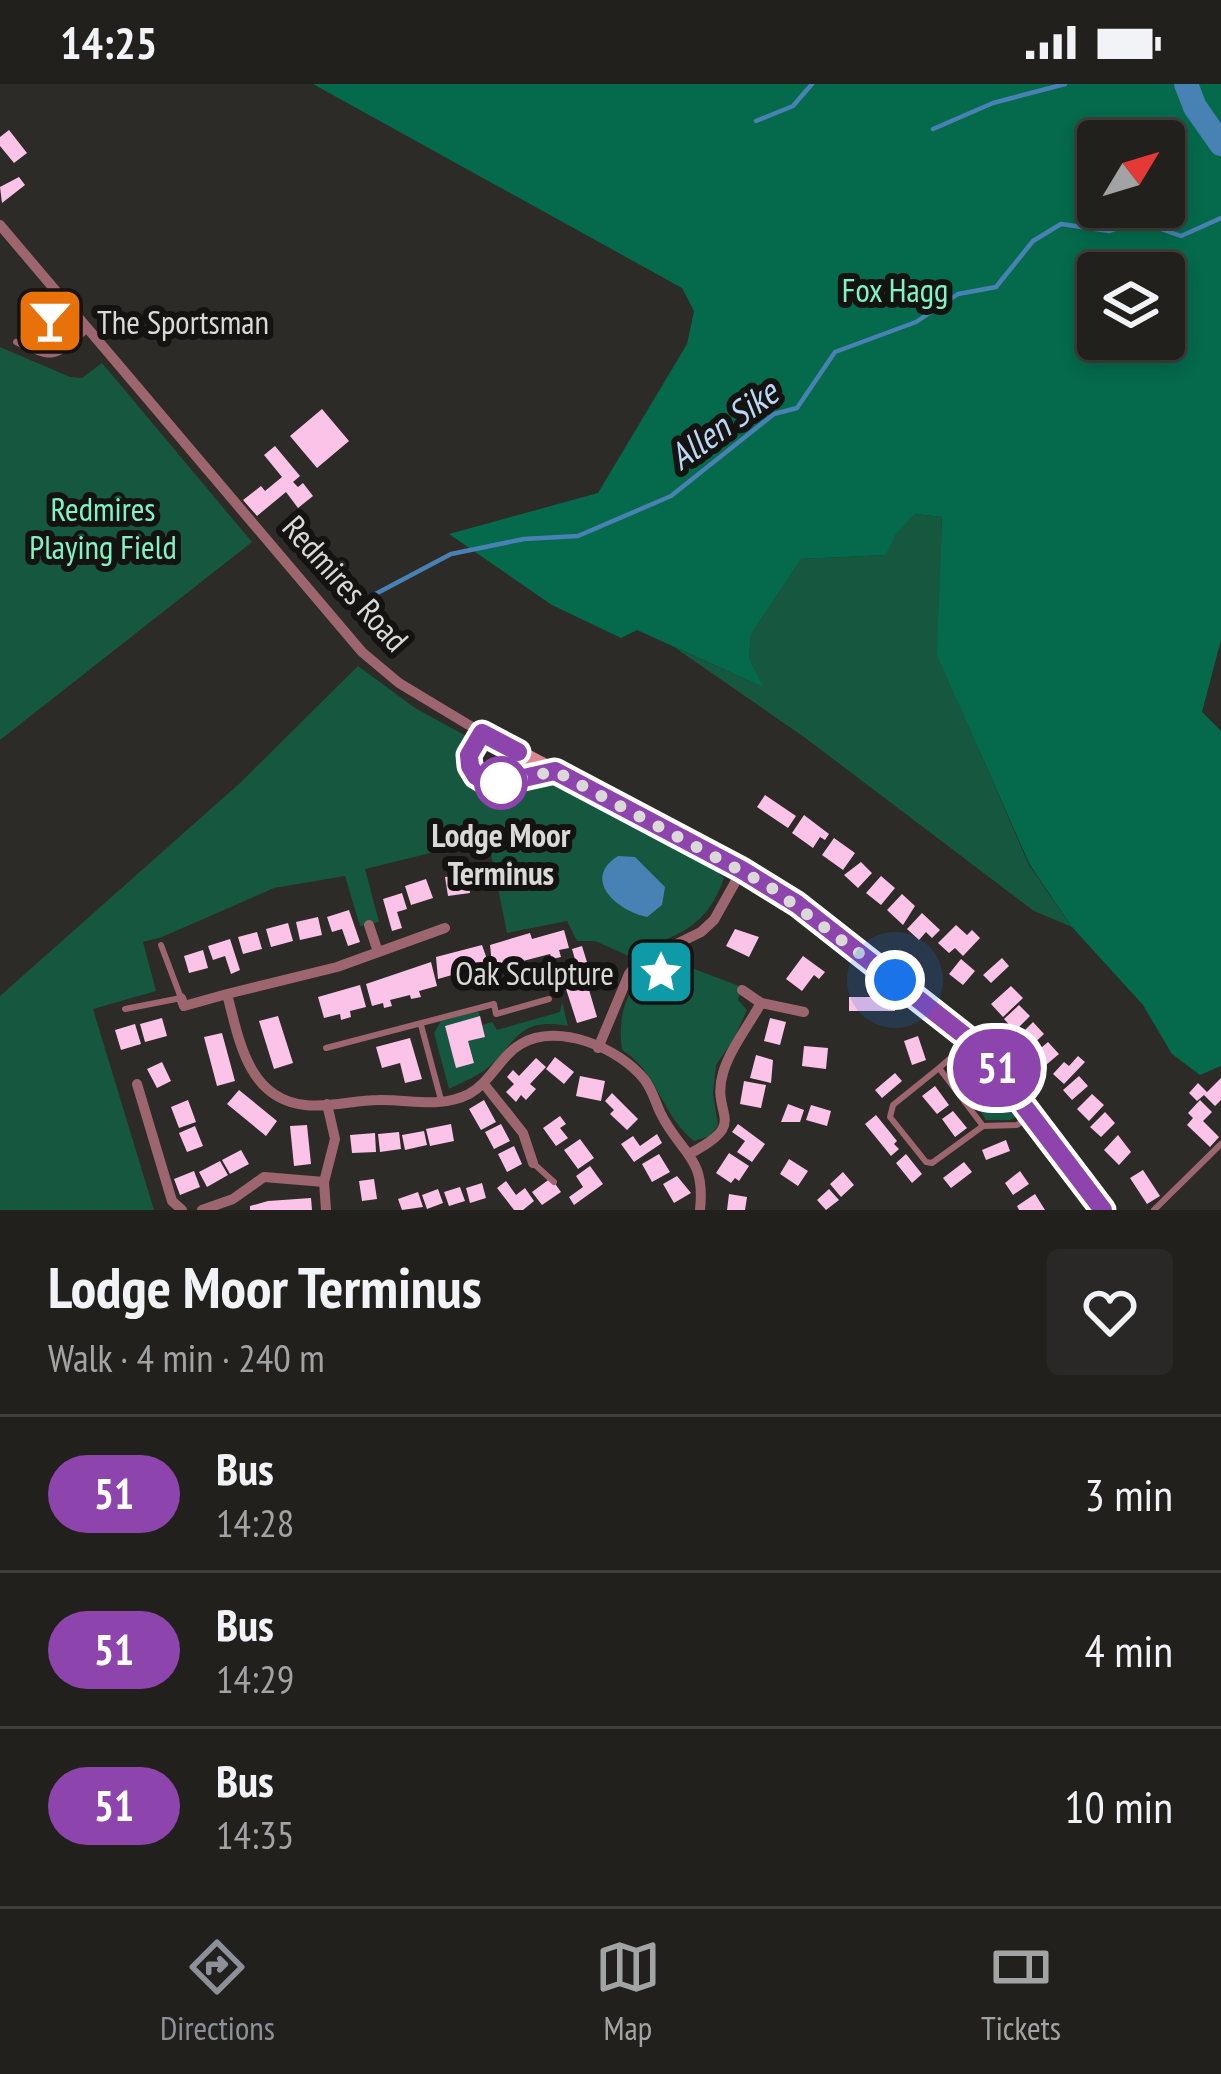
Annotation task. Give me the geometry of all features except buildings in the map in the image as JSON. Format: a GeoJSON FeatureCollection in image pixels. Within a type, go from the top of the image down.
{"type":"FeatureCollection","features":[{"type":"Feature","properties":{"kind":"street","name":"Redmires Road"},"geometry":{"type":"LineString","coordinates":[[0,225],[362,652],[399,683],[482,733],[742,870],[797,904],[972,1040],[1034,1114],[1103,1210]]}},
{"type":"Feature","properties":{"kind":"street"},"geometry":{"type":"LineString","coordinates":[[598,1048],[629,974],[645,960],[701,932],[714,920],[742,870]]}},
{"type":"Feature","properties":{"kind":"street"},"geometry":{"type":"LineString","coordinates":[[369,925],[378,952]]}},
{"type":"Feature","properties":{"kind":"street"},"geometry":{"type":"LineString","coordinates":[[183,1002],[322,972],[445,928]]}},
{"type":"Feature","properties":{"kind":"street"},"geometry":{"type":"LineString","coordinates":[[742,990],[761,1003],[804,1012]]}},
{"type":"Feature","properties":{"kind":"street"},"geometry":{"type":"LineString","coordinates":[[226,994],[254,1077],[287,1101],[442,1103],[484,1084],[516,1046],[535,1037],[566,1035],[598,1048],[642,1076],[671,1131],[692,1153],[701,1184],[700,1210]]}},
{"type":"Feature","properties":{"kind":"street"},"geometry":{"type":"LineString","coordinates":[[692,1153],[723,1131],[727,1118],[723,1072],[761,1003]]}},
{"type":"Feature","properties":{"kind":"street"},"geometry":{"type":"LineString","coordinates":[[136,1084],[172,1201],[180,1210]]}},
{"type":"Feature","properties":{"kind":"street"},"geometry":{"type":"LineString","coordinates":[[484,1084],[523,1132],[532,1163]]}},
{"type":"Feature","properties":{"kind":"street"},"geometry":{"type":"LineString","coordinates":[[326,1210],[324,1182],[335,1138],[327,1104]]}},
{"type":"Feature","properties":{"kind":"street"},"geometry":{"type":"LineString","coordinates":[[202,1210],[223,1204],[271,1176],[324,1182]]}},
{"type":"Feature","properties":{"kind":"lane"},"geometry":{"type":"LineString","coordinates":[[16,342],[46,357],[58,354],[88,329]]}},
{"type":"Feature","properties":{"kind":"lane"},"geometry":{"type":"LineString","coordinates":[[482,733],[469,755],[476,776],[486,782],[497,784],[555,771]]}},
{"type":"Feature","properties":{"kind":"lane"},"geometry":{"type":"LineString","coordinates":[[125,1009],[156,1000],[183,1002],[160,944]]}},
{"type":"Feature","properties":{"kind":"lane"},"geometry":{"type":"LineString","coordinates":[[326,1048],[494,1004],[496,1014],[549,999]]}},
{"type":"Feature","properties":{"kind":"lane"},"geometry":{"type":"LineString","coordinates":[[421,1025],[442,1103]]}},
{"type":"Feature","properties":{"kind":"lane"},"geometry":{"type":"LineString","coordinates":[[972,1040],[892,1105],[890,1117],[926,1162],[932,1163],[983,1126],[1017,1125],[1034,1114]]}},
{"type":"Feature","properties":{"kind":"lane"},"geometry":{"type":"LineString","coordinates":[[939,1068],[983,1126]]}},
{"type":"Feature","properties":{"kind":"lane"},"geometry":{"type":"LineString","coordinates":[[1154,1210],[1221,1144]]}},
{"type":"Feature","properties":{"kind":"lane"},"geometry":{"type":"LineString","coordinates":[[532,1163],[554,1182]]}},
{"type":"Feature","properties":{"kind":"green space","name":"Fox Hagg"},"geometry":{"type":"Polygon","coordinates":[[[313,84],[1221,84],[1221,640],[1202,712],[1221,731],[1221,1066],[1200,1075],[1172,1054],[1143,1005],[1072,927],[1030,865],[937,655],[942,517],[915,514],[895,535],[886,555],[801,559],[751,634],[749,658],[763,687],[637,630],[621,638],[552,605],[449,534],[598,493],[687,344],[694,311],[682,288],[313,84]]]}},
{"type":"Feature","properties":{"kind":"green space","name":"Redmires Playing Field"},"geometry":{"type":"Polygon","coordinates":[[[0,347],[70,377],[82,378],[102,363],[252,542],[0,740],[0,347]]]}},
{"type":"Feature","properties":{"kind":"green space"},"geometry":{"type":"Polygon","coordinates":[[[915,514],[942,517],[938,655],[1029,865],[1072,927],[1034,911],[804,737],[674,647],[761,686],[749,658],[751,634],[801,559],[886,555],[894,535],[915,514]]]}},
{"type":"Feature","properties":{"kind":"green space"},"geometry":{"type":"Polygon","coordinates":[[[358,666],[415,708],[468,737],[460,764],[469,782],[486,792],[556,784],[712,867],[724,878],[708,910],[687,929],[629,956],[595,941],[577,941],[567,921],[507,933],[488,839],[365,869],[379,922],[360,926],[345,876],[274,888],[143,942],[156,991],[93,1009],[154,1210],[0,1210],[0,996],[240,783],[358,666]]]}},
{"type":"Feature","properties":{"kind":"green space"},"geometry":{"type":"Polygon","coordinates":[[[667,953],[686,966],[742,987],[738,1000],[747,1010],[716,1065],[713,1094],[718,1125],[710,1136],[694,1141],[674,1119],[644,1070],[622,1050],[622,1020],[629,995],[644,972],[667,953]]]}},
{"type":"Feature","properties":{"kind":"green space"},"geometry":{"type":"Polygon","coordinates":[[[562,1002],[568,1026],[526,1029],[485,1070],[449,1089],[434,1033],[441,1021],[478,1011],[480,1016],[445,1026],[456,1067],[468,1041],[485,1037],[482,1025],[492,1022],[497,1030],[560,1012],[562,1002]]]}},
{"type":"Feature","properties":{"kind":"green space"},"geometry":{"type":"Polygon","coordinates":[[[967,1051],[1020,1115],[986,1120],[962,1075],[954,1080],[948,1072],[967,1051]]]}},
{"type":"Feature","properties":{"kind":"water"},"geometry":{"type":"Polygon","coordinates":[[[618,856],[635,857],[665,887],[662,905],[647,917],[625,908],[607,893],[603,874],[618,856]]]}},
{"type":"Feature","properties":{"kind":"waterway"},"geometry":{"type":"LineString","coordinates":[[756,121],[793,106],[812,84]]}},
{"type":"Feature","properties":{"kind":"waterway"},"geometry":{"type":"LineString","coordinates":[[933,129],[993,103],[1065,84]]}},
{"type":"Feature","properties":{"kind":"waterway"},"geometry":{"type":"LineString","coordinates":[[1186,84],[1195,107],[1221,144]]}},
{"type":"Feature","properties":{"kind":"waterway","name":"Allen Sike"},"geometry":{"type":"LineString","coordinates":[[349,608],[451,554],[524,539],[578,536],[671,496],[774,414],[797,408],[835,352],[916,322],[958,294],[996,287],[1033,241],[1061,224],[1109,231],[1138,221],[1181,236],[1221,218]]}},
{"type":"Feature","properties":{"kind":"bus line","name":"51"},"geometry":{"type":"LineString","coordinates":[[518,752],[482,733],[469,755],[470,766],[476,776],[497,784],[555,771],[586,787],[797,904],[927,1005],[987,1056],[1103,1210]]}},
{"type":"Feature","properties":{"kind":"place","name":"The Sportsman"},"geometry":{"type":"Point","coordinates":[50,321]}},
{"type":"Feature","properties":{"kind":"place","name":"Lodge Moor Terminus"},"geometry":{"type":"Point","coordinates":[501,783]}},
{"type":"Feature","properties":{"kind":"place","name":"Oak Sculpture"},"geometry":{"type":"Point","coordinates":[661,972]}},
{"type":"Feature","properties":{"kind":"route"},"geometry":{"type":"LineString","coordinates":[[501,783],[555,771],[769,886],[895,980]]}}]}
